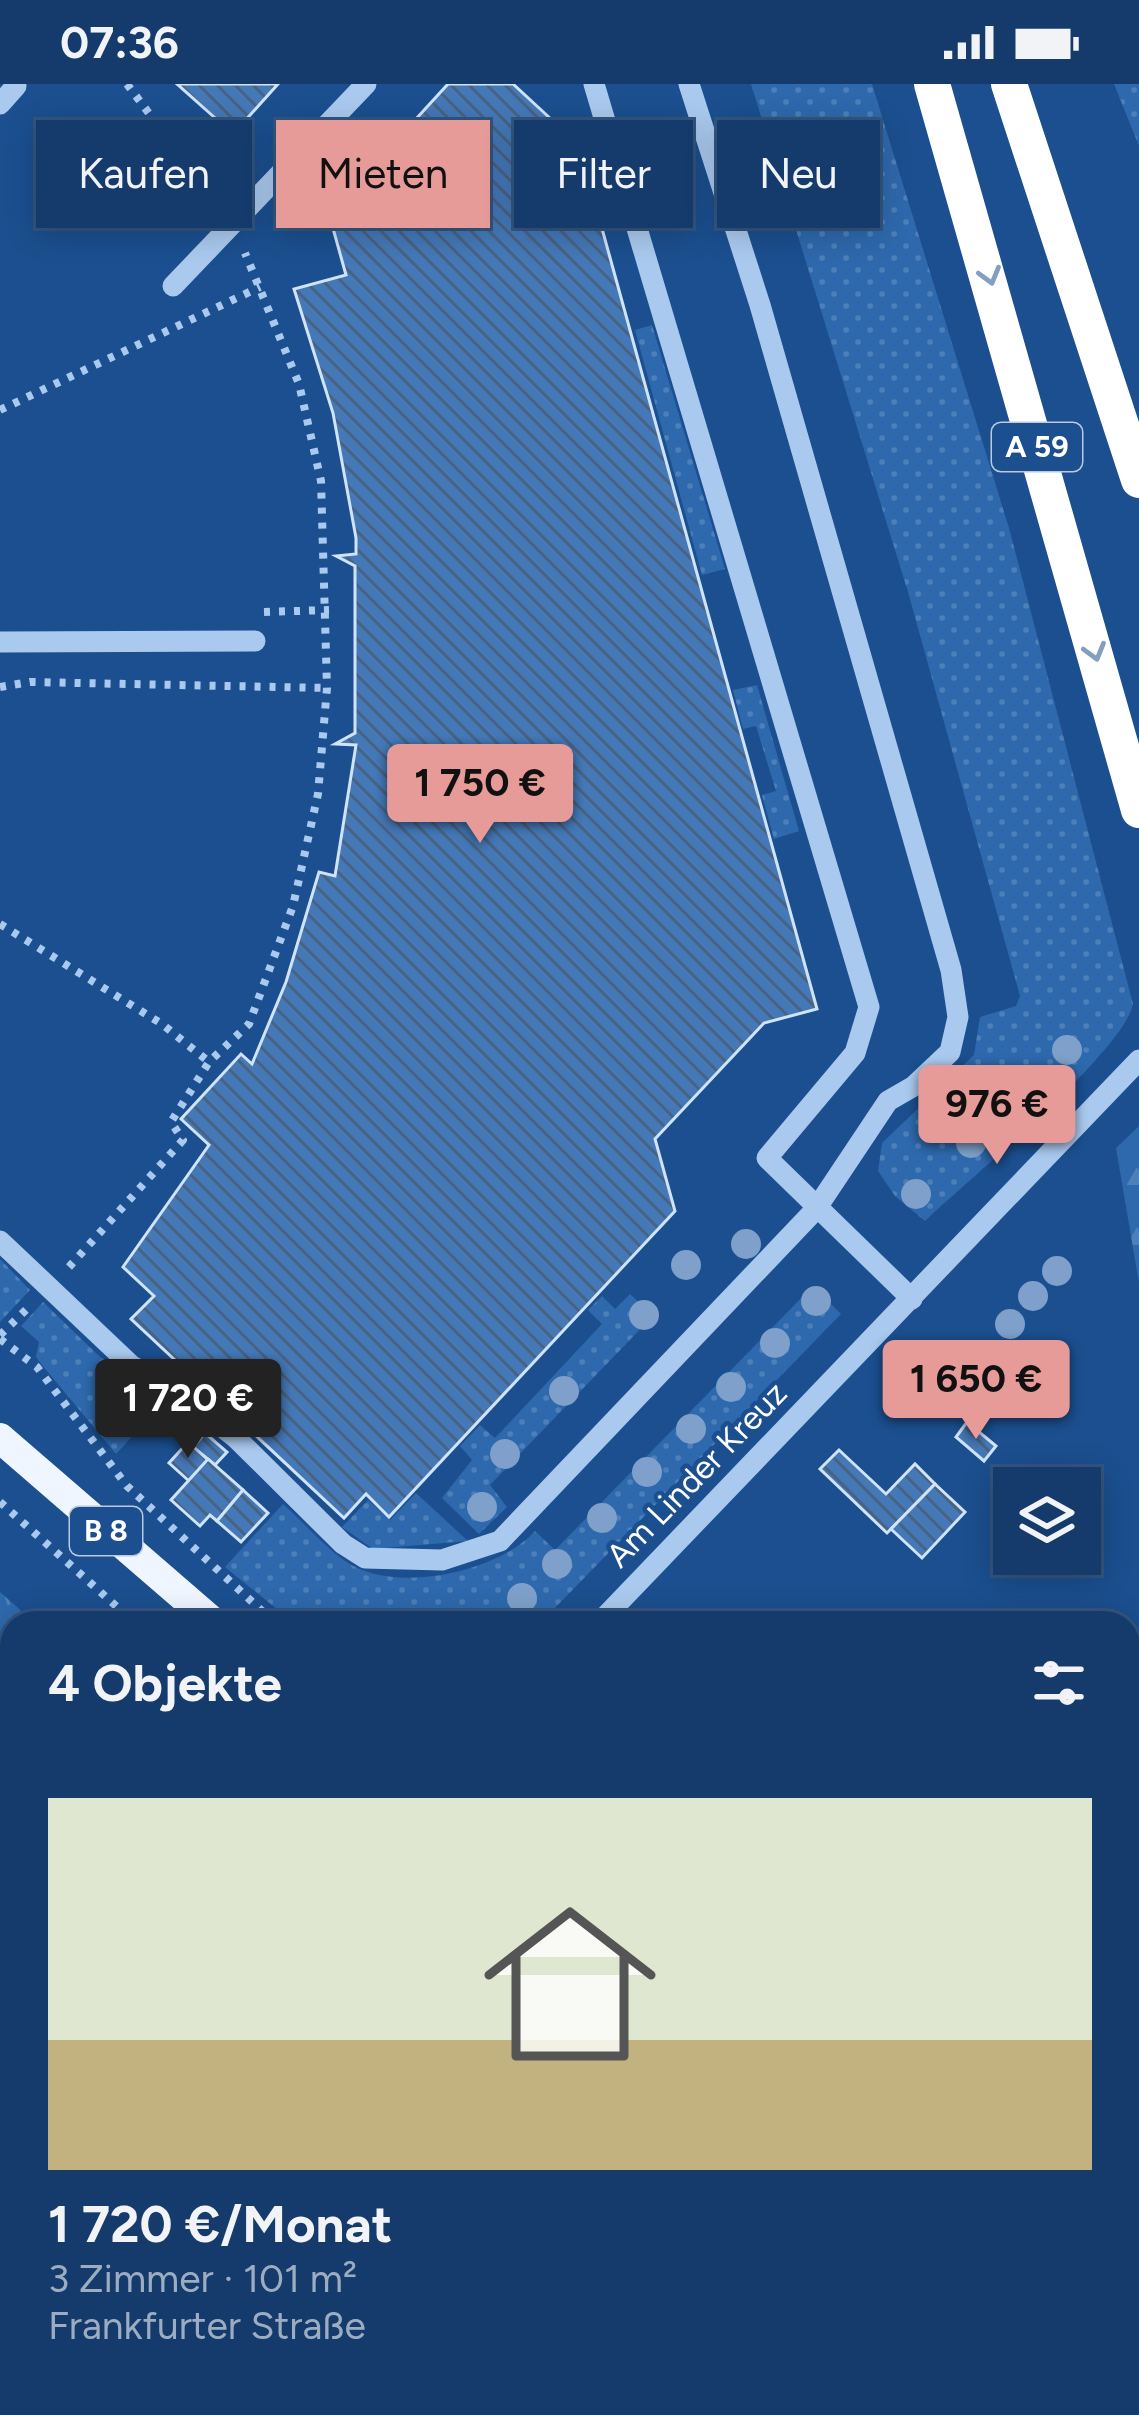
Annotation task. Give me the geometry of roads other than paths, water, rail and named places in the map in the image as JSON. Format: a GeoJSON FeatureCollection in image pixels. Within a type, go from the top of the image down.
{"type":"FeatureCollection","features":[{"type":"Feature","properties":{"kind":"highway","name":"A 59"},"geometry":{"type":"LineString","coordinates":[[932,84],[1139,810]]}},
{"type":"Feature","properties":{"kind":"highway","name":"A 59"},"geometry":{"type":"LineString","coordinates":[[1010,84],[1139,480]]}},
{"type":"Feature","properties":{"kind":"main road","name":"B 8"},"geometry":{"type":"LineString","coordinates":[[0,1438],[200,1611]]}},
{"type":"Feature","properties":{"kind":"street"},"geometry":{"type":"LineString","coordinates":[[173,286],[367,84]]}},
{"type":"Feature","properties":{"kind":"street"},"geometry":{"type":"LineString","coordinates":[[594,84],[869,1006],[855,1053],[767,1158],[912,1299]]}},
{"type":"Feature","properties":{"kind":"street"},"geometry":{"type":"LineString","coordinates":[[0,1240],[132,1366],[177,1391],[236,1438],[343,1544],[365,1558],[442,1560],[500,1541],[816,1209],[888,1101],[914,1086],[950,1052],[958,1017],[951,970],[760,304],[688,84]]}},
{"type":"Feature","properties":{"kind":"street"},"geometry":{"type":"LineString","coordinates":[[0,104],[16,86]]}},
{"type":"Feature","properties":{"kind":"street"},"geometry":{"type":"LineString","coordinates":[[0,642],[255,640]]}},
{"type":"Feature","properties":{"kind":"street","name":"Am Linder Kreuz"},"geometry":{"type":"LineString","coordinates":[[611,1611],[1139,1060]]}}]}
